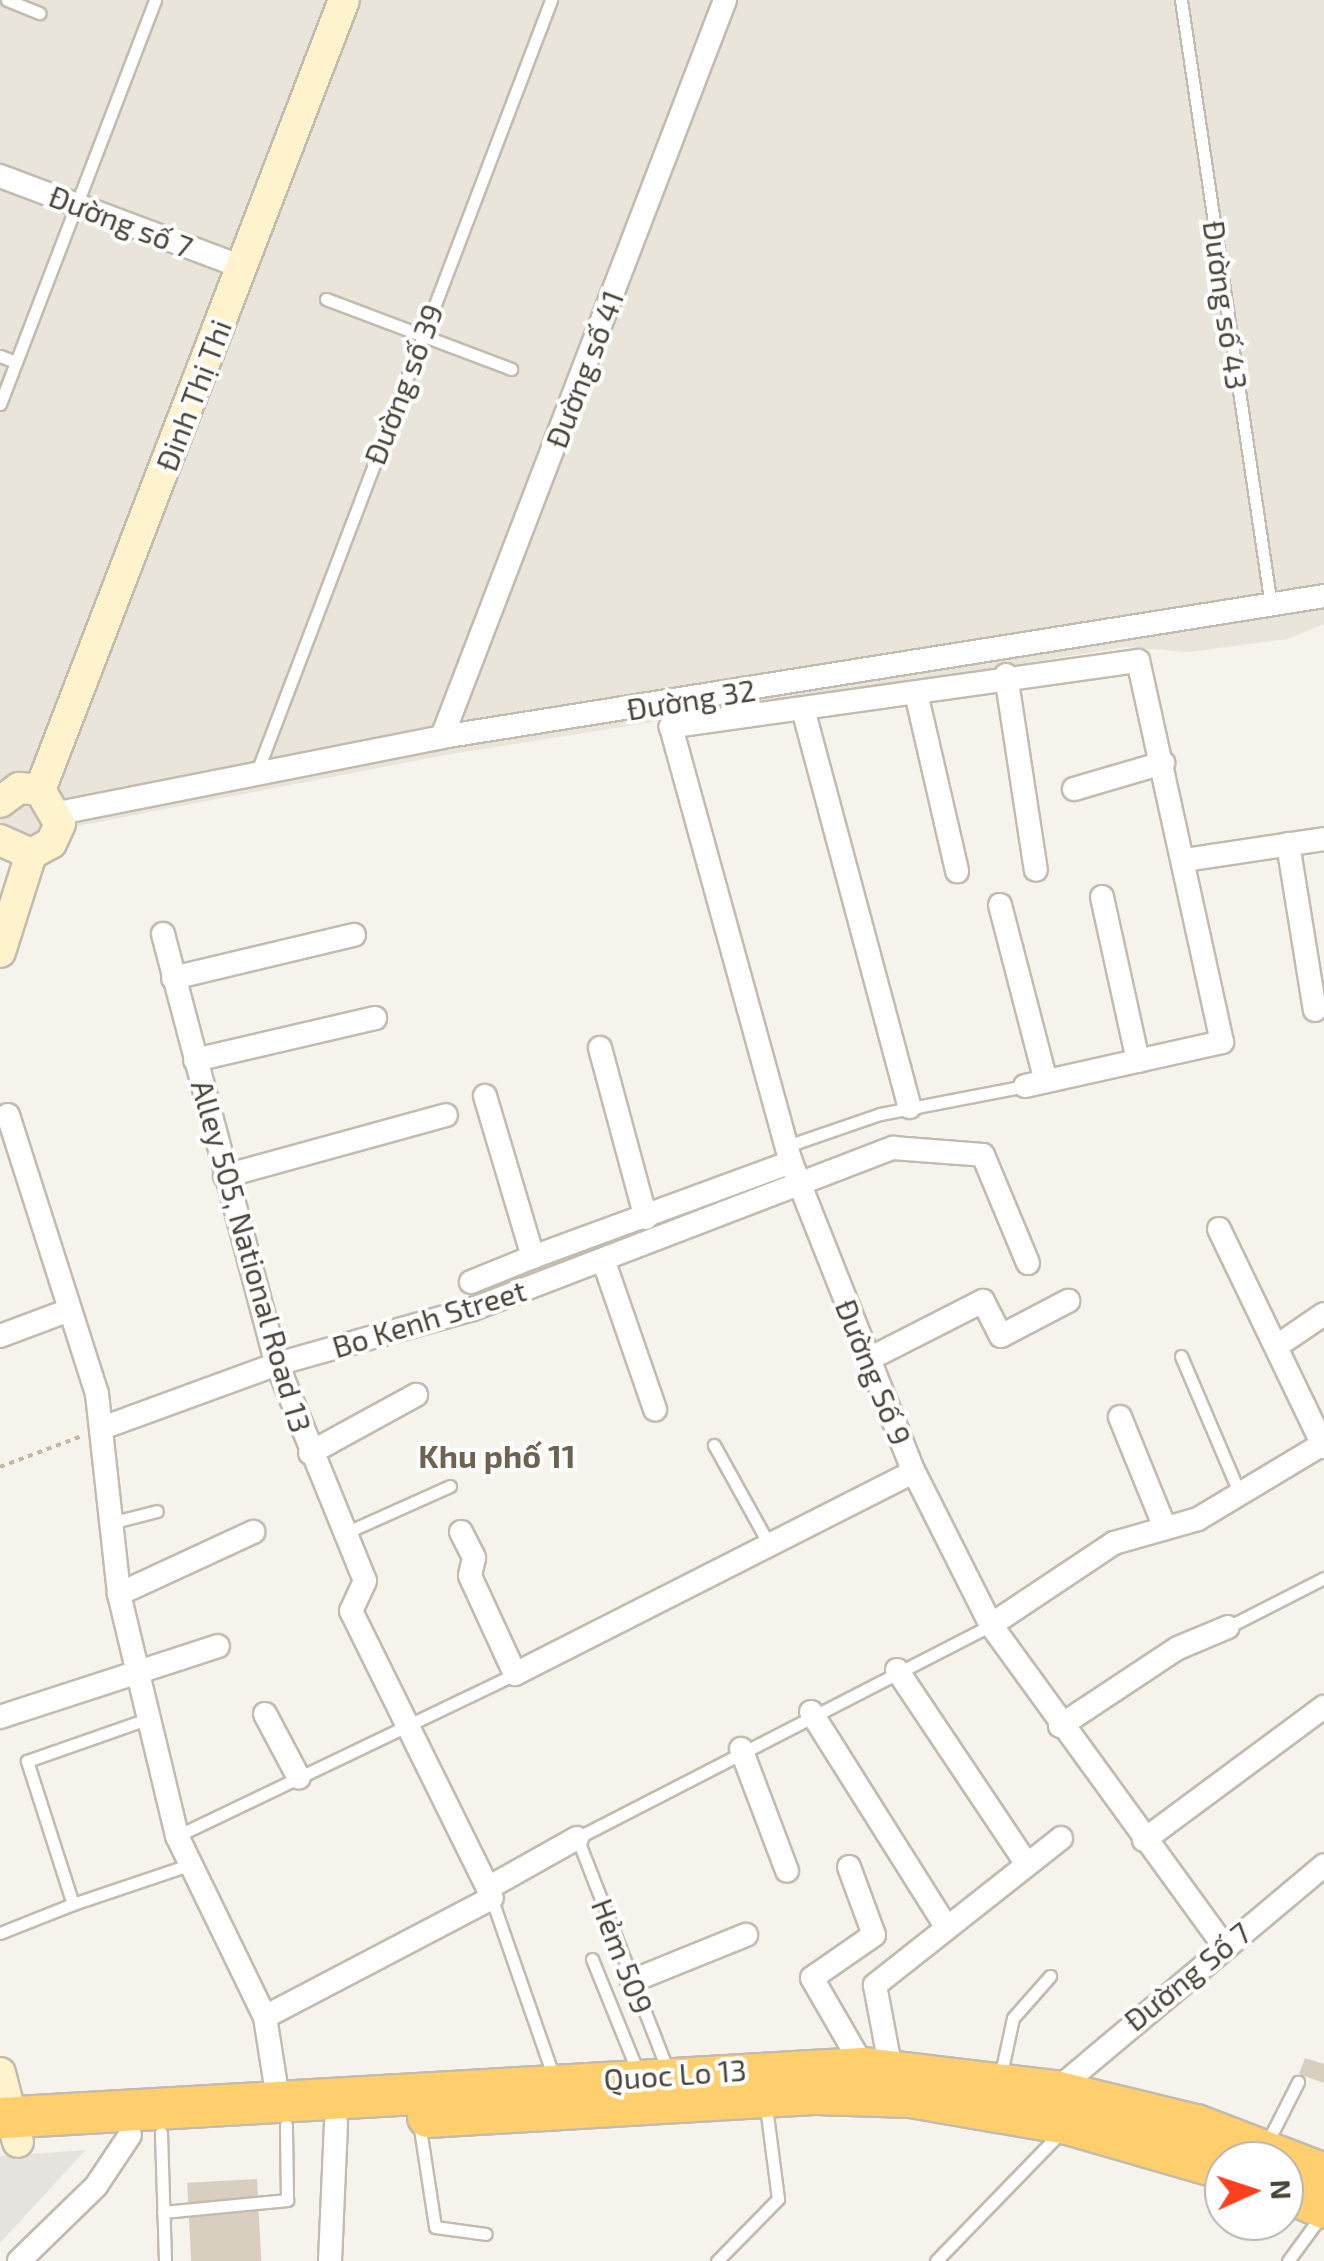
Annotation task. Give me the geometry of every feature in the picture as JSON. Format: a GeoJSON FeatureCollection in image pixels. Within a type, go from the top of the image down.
{"type":"FeatureCollection","features":[{"type":"Feature","properties":{"kind":"highway","name":"Quoc Lo 13"},"geometry":{"type":"LineString","coordinates":[[8,2130],[145,2134],[282,2112],[554,2081],[878,2069],[1000,2082],[1204,2162]]}},
{"type":"Feature","properties":{"kind":"highway","name":"Quoc Lo 13"},"geometry":{"type":"LineString","coordinates":[[8,2130],[282,2112],[336,2122],[764,2097],[911,2097],[1061,2108],[1224,2141]]}},
{"type":"Feature","properties":{"kind":"street","name":"Đinh Thị Thi"},"geometry":{"type":"LineString","coordinates":[[31,854],[51,843],[50,802],[242,267],[344,0]]}},
{"type":"Feature","properties":{"kind":"street","name":"Đường số 41"},"geometry":{"type":"LineString","coordinates":[[442,737],[724,0]]}},
{"type":"Feature","properties":{"kind":"street","name":"Đường số 7"},"geometry":{"type":"LineString","coordinates":[[0,176],[242,267]]}},
{"type":"Feature","properties":{"kind":"street","name":"Đường 32"},"geometry":{"type":"LineString","coordinates":[[50,802],[442,737],[1272,610],[1324,596]]}},
{"type":"Feature","properties":{"kind":"street"},"geometry":{"type":"LineString","coordinates":[[910,1108],[802,709],[1006,675],[1138,661],[1185,860],[1222,1042],[1036,1084],[1000,904]]}},
{"type":"Feature","properties":{"kind":"street"},"geometry":{"type":"LineString","coordinates":[[1006,675],[1036,870]]}},
{"type":"Feature","properties":{"kind":"street"},"geometry":{"type":"LineString","coordinates":[[916,693],[957,871]]}},
{"type":"Feature","properties":{"kind":"street","name":"Đường Số 9"},"geometry":{"type":"LineString","coordinates":[[802,709],[671,727],[789,1154],[914,1472],[991,1624],[1060,1726],[1224,1946]]}},
{"type":"Feature","properties":{"kind":"street"},"geometry":{"type":"LineString","coordinates":[[1074,789],[1163,762]]}},
{"type":"Feature","properties":{"kind":"street"},"geometry":{"type":"LineString","coordinates":[[0,802],[19,788],[50,802]]}},
{"type":"Feature","properties":{"kind":"street"},"geometry":{"type":"LineString","coordinates":[[1185,860],[1324,839]]}},
{"type":"Feature","properties":{"kind":"street"},"geometry":{"type":"LineString","coordinates":[[0,842],[31,854],[0,952]]}},
{"type":"Feature","properties":{"kind":"street"},"geometry":{"type":"LineString","coordinates":[[1288,844],[1315,1010]]}},
{"type":"Feature","properties":{"kind":"street"},"geometry":{"type":"LineString","coordinates":[[1102,897],[1138,1061]]}},
{"type":"Feature","properties":{"kind":"street","name":"Alley 505, National Road 13"},"geometry":{"type":"LineString","coordinates":[[164,934],[194,1060],[277,1364],[366,1585],[351,1596],[351,1611],[413,1723],[490,1893]]}},
{"type":"Feature","properties":{"kind":"street"},"geometry":{"type":"LineString","coordinates":[[174,978],[354,935]]}},
{"type":"Feature","properties":{"kind":"street"},"geometry":{"type":"LineString","coordinates":[[194,1060],[375,1018]]}},
{"type":"Feature","properties":{"kind":"street"},"geometry":{"type":"LineString","coordinates":[[600,1048],[646,1218]]}},
{"type":"Feature","properties":{"kind":"street"},"geometry":{"type":"LineString","coordinates":[[486,1096],[533,1257]]}},
{"type":"Feature","properties":{"kind":"street"},"geometry":{"type":"LineString","coordinates":[[8,1115],[105,1428],[119,1594],[144,1675],[177,1836],[186,1866],[266,2018],[282,2112]]}},
{"type":"Feature","properties":{"kind":"street"},"geometry":{"type":"LineString","coordinates":[[225,1176],[446,1115]]}},
{"type":"Feature","properties":{"kind":"street","name":"Bo Kenh Street"},"geometry":{"type":"LineString","coordinates":[[105,1428],[277,1364],[604,1262],[801,1188],[893,1148],[976,1152],[1028,1263]]}},
{"type":"Feature","properties":{"kind":"street"},"geometry":{"type":"LineString","coordinates":[[471,1282],[646,1218],[789,1154]]}},
{"type":"Feature","properties":{"kind":"street"},"geometry":{"type":"LineString","coordinates":[[991,1624],[1114,1543],[1165,1528],[1240,1494],[1323,1446],[1219,1229]]}},
{"type":"Feature","properties":{"kind":"street"},"geometry":{"type":"LineString","coordinates":[[604,1262],[655,1409]]}},
{"type":"Feature","properties":{"kind":"street"},"geometry":{"type":"LineString","coordinates":[[869,1359],[984,1301],[1000,1336],[1068,1301]]}},
{"type":"Feature","properties":{"kind":"street"},"geometry":{"type":"LineString","coordinates":[[0,1336],[67,1311]]}},
{"type":"Feature","properties":{"kind":"street"},"geometry":{"type":"LineString","coordinates":[[1277,1346],[1324,1314]]}},
{"type":"Feature","properties":{"kind":"street"},"geometry":{"type":"LineString","coordinates":[[310,1453],[416,1395]]}},
{"type":"Feature","properties":{"kind":"street"},"geometry":{"type":"LineString","coordinates":[[1120,1417],[1165,1528]]}},
{"type":"Feature","properties":{"kind":"street"},"geometry":{"type":"LineString","coordinates":[[461,1532],[474,1558],[470,1576],[515,1674],[914,1472]]}},
{"type":"Feature","properties":{"kind":"street"},"geometry":{"type":"LineString","coordinates":[[119,1594],[253,1532]]}},
{"type":"Feature","properties":{"kind":"street"},"geometry":{"type":"LineString","coordinates":[[1060,1726],[1178,1648],[1228,1627]]}},
{"type":"Feature","properties":{"kind":"street"},"geometry":{"type":"LineString","coordinates":[[0,1716],[144,1675],[218,1646]]}},
{"type":"Feature","properties":{"kind":"street"},"geometry":{"type":"LineString","coordinates":[[896,1670],[1026,1863]]}},
{"type":"Feature","properties":{"kind":"street"},"geometry":{"type":"LineString","coordinates":[[1144,1840],[1324,1707]]}},
{"type":"Feature","properties":{"kind":"street"},"geometry":{"type":"LineString","coordinates":[[812,1712],[944,1926]]}},
{"type":"Feature","properties":{"kind":"street"},"geometry":{"type":"LineString","coordinates":[[266,1714],[299,1778]]}},
{"type":"Feature","properties":{"kind":"street"},"geometry":{"type":"LineString","coordinates":[[741,1749],[787,1870]]}},
{"type":"Feature","properties":{"kind":"street"},"geometry":{"type":"LineString","coordinates":[[266,2018],[490,1893],[577,1838]]}},
{"type":"Feature","properties":{"kind":"street"},"geometry":{"type":"LineString","coordinates":[[878,2069],[876,1986],[944,1926],[1060,1838]]}},
{"type":"Feature","properties":{"kind":"street","name":"Đường Số 7"},"geometry":{"type":"LineString","coordinates":[[1061,2108],[1224,1946],[1324,1865]]}},
{"type":"Feature","properties":{"kind":"street"},"geometry":{"type":"LineString","coordinates":[[849,1867],[874,1935],[812,1978],[878,2069]]}},
{"type":"Feature","properties":{"kind":"street"},"geometry":{"type":"LineString","coordinates":[[632,1981],[746,1935]]}},
{"type":"Feature","properties":{"kind":"street"},"geometry":{"type":"LineString","coordinates":[[0,2073],[8,2130]]}},
{"type":"Feature","properties":{"kind":"street"},"geometry":{"type":"LineString","coordinates":[[330,2261],[336,2122]]}},
{"type":"Feature","properties":{"kind":"street"},"geometry":{"type":"LineString","coordinates":[[20,2261],[145,2134]]}},
{"type":"Feature","properties":{"kind":"lane"},"geometry":{"type":"LineString","coordinates":[[6,0],[39,13]]}},
{"type":"Feature","properties":{"kind":"lane"},"geometry":{"type":"LineString","coordinates":[[0,404],[155,0]]}},
{"type":"Feature","properties":{"kind":"lane","name":"Đường số 39"},"geometry":{"type":"LineString","coordinates":[[258,770],[551,0]]}},
{"type":"Feature","properties":{"kind":"lane","name":"Đường số 43"},"geometry":{"type":"LineString","coordinates":[[1181,0],[1272,610]]}},
{"type":"Feature","properties":{"kind":"lane"},"geometry":{"type":"LineString","coordinates":[[326,299],[511,369]]}},
{"type":"Feature","properties":{"kind":"lane"},"geometry":{"type":"LineString","coordinates":[[0,356],[16,362]]}},
{"type":"Feature","properties":{"kind":"lane"},"geometry":{"type":"LineString","coordinates":[[789,1154],[910,1108],[1036,1084]]}},
{"type":"Feature","properties":{"kind":"lane"},"geometry":{"type":"LineString","coordinates":[[1181,1356],[1240,1494]]}},
{"type":"Feature","properties":{"kind":"lane"},"geometry":{"type":"LineString","coordinates":[[714,1444],[770,1546]]}},
{"type":"Feature","properties":{"kind":"lane"},"geometry":{"type":"LineString","coordinates":[[345,1532],[450,1486]]}},
{"type":"Feature","properties":{"kind":"lane"},"geometry":{"type":"LineString","coordinates":[[114,1522],[157,1510]]}},
{"type":"Feature","properties":{"kind":"lane"},"geometry":{"type":"LineString","coordinates":[[1228,1627],[1324,1578]]}},
{"type":"Feature","properties":{"kind":"lane"},"geometry":{"type":"LineString","coordinates":[[577,1838],[812,1712],[991,1624]]}},
{"type":"Feature","properties":{"kind":"lane"},"geometry":{"type":"LineString","coordinates":[[177,1836],[515,1674]]}},
{"type":"Feature","properties":{"kind":"lane"},"geometry":{"type":"LineString","coordinates":[[73,1904],[27,1761],[150,1718]]}},
{"type":"Feature","properties":{"kind":"lane","name":"Hẻm 509"},"geometry":{"type":"LineString","coordinates":[[577,1838],[632,1981],[654,2075]]}},
{"type":"Feature","properties":{"kind":"lane"},"geometry":{"type":"LineString","coordinates":[[0,1933],[186,1866]]}},
{"type":"Feature","properties":{"kind":"lane"},"geometry":{"type":"LineString","coordinates":[[490,1893],[554,2081]]}},
{"type":"Feature","properties":{"kind":"lane"},"geometry":{"type":"LineString","coordinates":[[592,1959],[654,2075]]}},
{"type":"Feature","properties":{"kind":"lane"},"geometry":{"type":"LineString","coordinates":[[1000,2082],[1014,2018],[1050,1976]]}},
{"type":"Feature","properties":{"kind":"lane"},"geometry":{"type":"LineString","coordinates":[[1268,2141],[1298,2082]]}},
{"type":"Feature","properties":{"kind":"lane"},"geometry":{"type":"LineString","coordinates":[[717,2261],[778,2199],[764,2097]]}},
{"type":"Feature","properties":{"kind":"lane"},"geometry":{"type":"LineString","coordinates":[[939,2260],[1061,2108]]}},
{"type":"Feature","properties":{"kind":"lane"},"geometry":{"type":"LineString","coordinates":[[163,2212],[287,2200],[282,2112]]}},
{"type":"Feature","properties":{"kind":"lane"},"geometry":{"type":"LineString","coordinates":[[418,2118],[435,2227],[486,2234]]}},
{"type":"Feature","properties":{"kind":"lane"},"geometry":{"type":"LineString","coordinates":[[145,2134],[163,2212],[165,2261]]}},
{"type":"Feature","properties":{"kind":"lane"},"geometry":{"type":"LineString","coordinates":[[1288,2261],[1324,2210]]}},
{"type":"Feature","properties":{"kind":"path"},"geometry":{"type":"LineString","coordinates":[[0,1467],[105,1428]]}},
{"type":"Feature","properties":{"kind":"shaded area"},"geometry":{"type":"Polygon","coordinates":[[[0,0],[1324,0],[1324,624],[1288,639],[1189,652],[1126,647],[451,754],[0,841],[0,0]]]}},
{"type":"Feature","properties":{"kind":"shaded area"},"geometry":{"type":"Polygon","coordinates":[[[86,2150],[81,2155],[0,2243],[0,2156],[86,2150]]]}},
{"type":"Feature","properties":{"kind":"building"},"geometry":{"type":"Polygon","coordinates":[[[1305,2058],[1324,2064],[1324,2083],[1299,2074],[1305,2058]]]}},
{"type":"Feature","properties":{"kind":"building"},"geometry":{"type":"Polygon","coordinates":[[[257,2179],[261,2261],[191,2261],[187,2183],[257,2179]]]}},
{"type":"Feature","properties":{"kind":"district","name":"Khu phố 11"},"geometry":{"type":"Point","coordinates":[497,1455]}}]}
